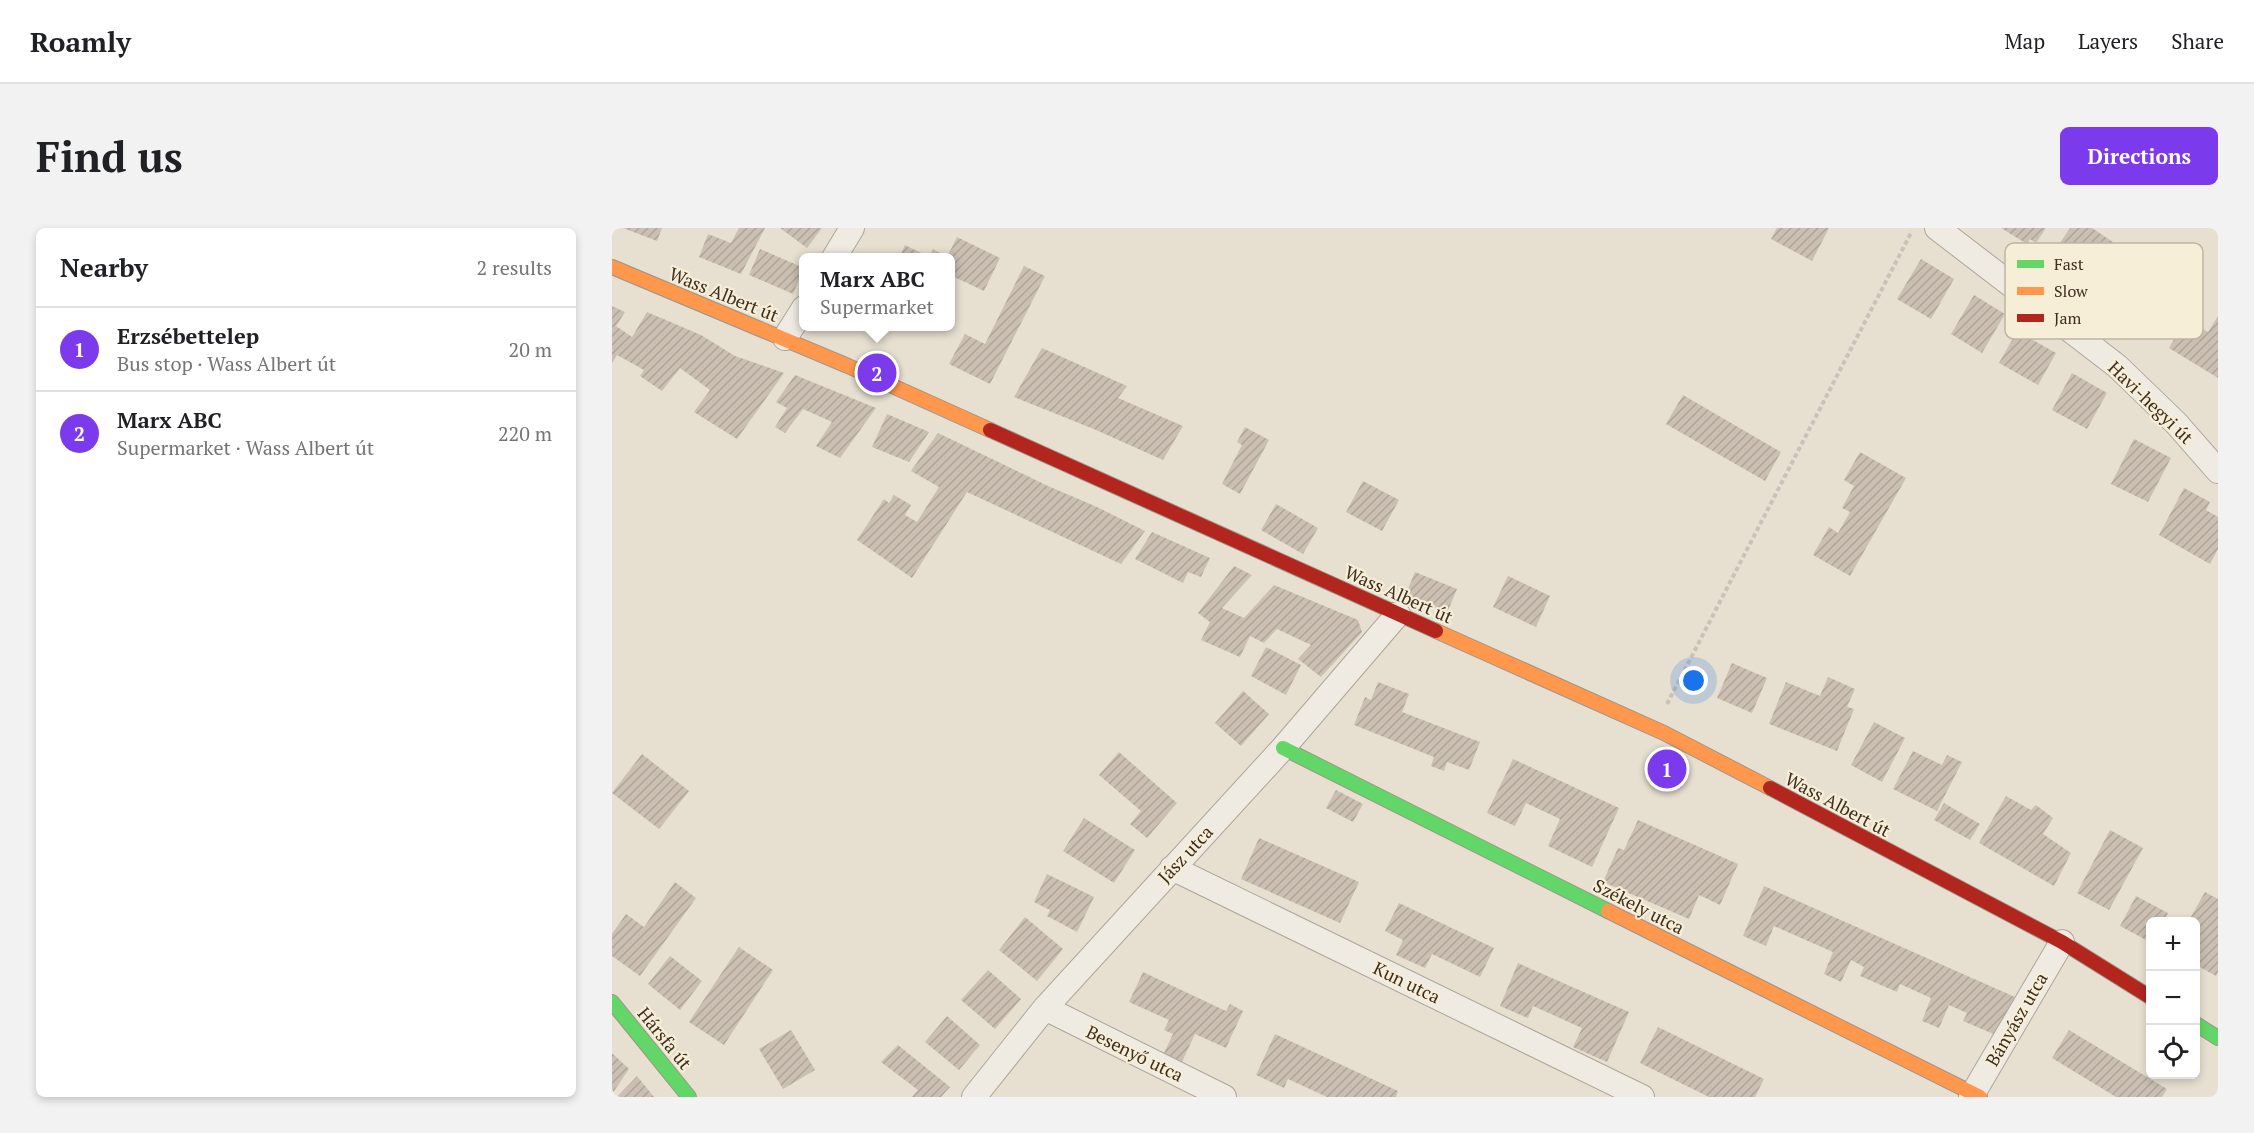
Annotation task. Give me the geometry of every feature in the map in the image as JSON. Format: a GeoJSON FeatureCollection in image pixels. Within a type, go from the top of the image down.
{"type":"FeatureCollection","features":[{"type":"Feature","properties":{"kind":"street"},"geometry":{"type":"LineString","coordinates":[[837,253],[852,228]]}},
{"type":"Feature","properties":{"kind":"street","name":"Havi-hegyi út"},"geometry":{"type":"LineString","coordinates":[[1936,228],[2005,281]]}},
{"type":"Feature","properties":{"kind":"street","name":"Wass Albert út"},"geometry":{"type":"LineString","coordinates":[[612,267],[786,338],[1654,728],[2062,942],[2146,993]]}},
{"type":"Feature","properties":{"kind":"street"},"geometry":{"type":"LineString","coordinates":[[786,338],[799,316]]}},
{"type":"Feature","properties":{"kind":"street","name":"Havi-hegyi út"},"geometry":{"type":"LineString","coordinates":[[2082,339],[2117,366],[2176,423],[2218,471]]}},
{"type":"Feature","properties":{"kind":"street","name":"Jász utca"},"geometry":{"type":"LineString","coordinates":[[974,1097],[1045,1008],[1283,748],[1398,614]]}},
{"type":"Feature","properties":{"kind":"street","name":"Székely utca"},"geometry":{"type":"LineString","coordinates":[[1283,748],[1974,1096]]}},
{"type":"Feature","properties":{"kind":"street","name":"Kun utca"},"geometry":{"type":"LineString","coordinates":[[1172,868],[1642,1097]]}},
{"type":"Feature","properties":{"kind":"street","name":"Bányász utca"},"geometry":{"type":"LineString","coordinates":[[1974,1096],[2062,942]]}},
{"type":"Feature","properties":{"kind":"street","name":"Hársfa út"},"geometry":{"type":"LineString","coordinates":[[612,1002],[688,1097]]}},
{"type":"Feature","properties":{"kind":"street","name":"Besenyő utca"},"geometry":{"type":"LineString","coordinates":[[1045,1008],[1224,1097]]}},
{"type":"Feature","properties":{"kind":"street"},"geometry":{"type":"LineString","coordinates":[[2198,1025],[2218,1038]]}},
{"type":"Feature","properties":{"kind":"path"},"geometry":{"type":"LineString","coordinates":[[1654,728],[1914,228]]}},
{"type":"Feature","properties":{"kind":"building"},"geometry":{"type":"Polygon","coordinates":[[[623,228],[662,228],[657,241],[623,228]]]}},
{"type":"Feature","properties":{"kind":"building"},"geometry":{"type":"Polygon","coordinates":[[[739,228],[765,228],[741,274],[699,257],[708,234],[731,243],[739,228]]]}},
{"type":"Feature","properties":{"kind":"building"},"geometry":{"type":"Polygon","coordinates":[[[780,228],[822,228],[807,248],[780,228]]]}},
{"type":"Feature","properties":{"kind":"building"},"geometry":{"type":"Polygon","coordinates":[[[1777,228],[1829,228],[1812,261],[1771,239],[1777,228]]]}},
{"type":"Feature","properties":{"kind":"building"},"geometry":{"type":"Polygon","coordinates":[[[2001,228],[2046,228],[2036,243],[2030,239],[2025,243],[2001,228]]]}},
{"type":"Feature","properties":{"kind":"building"},"geometry":{"type":"Polygon","coordinates":[[[2070,228],[2092,228],[2113,242],[2112,243],[2060,243],[2070,228]]]}},
{"type":"Feature","properties":{"kind":"building"},"geometry":{"type":"Polygon","coordinates":[[[957,237],[1000,258],[984,291],[955,277],[955,253],[949,253],[957,237]]]}},
{"type":"Feature","properties":{"kind":"building"},"geometry":{"type":"Polygon","coordinates":[[[905,245],[921,253],[901,253],[905,245]]]}},
{"type":"Feature","properties":{"kind":"building"},"geometry":{"type":"Polygon","coordinates":[[[760,249],[799,266],[799,280],[793,294],[749,275],[760,249]]]}},
{"type":"Feature","properties":{"kind":"building"},"geometry":{"type":"Polygon","coordinates":[[[1921,259],[1954,279],[1931,319],[1897,299],[1921,259]]]}},
{"type":"Feature","properties":{"kind":"building"},"geometry":{"type":"Polygon","coordinates":[[[1024,266],[1045,276],[990,384],[949,364],[965,334],[985,344],[1024,266]]]}},
{"type":"Feature","properties":{"kind":"building"},"geometry":{"type":"Polygon","coordinates":[[[1974,295],[2005,314],[1982,353],[1951,334],[1974,295]]]}},
{"type":"Feature","properties":{"kind":"building"},"geometry":{"type":"Polygon","coordinates":[[[612,306],[625,312],[616,326],[632,337],[647,312],[701,335],[735,356],[784,373],[737,439],[694,412],[710,390],[680,368],[662,391],[640,376],[644,370],[617,355],[612,363],[612,306]]]}},
{"type":"Feature","properties":{"kind":"building"},"geometry":{"type":"Polygon","coordinates":[[[2218,316],[2218,378],[2169,348],[2174,339],[2203,339],[2203,329],[2208,332],[2218,316]]]}},
{"type":"Feature","properties":{"kind":"building"},"geometry":{"type":"Polygon","coordinates":[[[2012,339],[2031,339],[2056,353],[2038,385],[1999,363],[2012,339]]]}},
{"type":"Feature","properties":{"kind":"building"},"geometry":{"type":"Polygon","coordinates":[[[1042,348],[1127,386],[1118,398],[1183,426],[1163,460],[1014,397],[1042,348]]]}},
{"type":"Feature","properties":{"kind":"building"},"geometry":{"type":"Polygon","coordinates":[[[2072,373],[2107,393],[2087,429],[2052,410],[2072,373]]]}},
{"type":"Feature","properties":{"kind":"building"},"geometry":{"type":"Polygon","coordinates":[[[795,375],[876,408],[840,458],[816,446],[832,422],[803,409],[785,433],[775,427],[787,408],[776,402],[795,375]]]}},
{"type":"Feature","properties":{"kind":"building"},"geometry":{"type":"Polygon","coordinates":[[[1683,395],[1781,452],[1765,481],[1666,424],[1683,395]]]}},
{"type":"Feature","properties":{"kind":"building"},"geometry":{"type":"Polygon","coordinates":[[[887,414],[929,432],[909,462],[872,447],[887,414]]]}},
{"type":"Feature","properties":{"kind":"building"},"geometry":{"type":"Polygon","coordinates":[[[1245,427],[1269,440],[1240,494],[1222,484],[1242,445],[1237,442],[1245,427]]]}},
{"type":"Feature","properties":{"kind":"building"},"geometry":{"type":"Polygon","coordinates":[[[938,433],[1145,531],[1121,564],[967,492],[912,578],[857,540],[884,499],[889,503],[894,495],[911,505],[905,515],[917,522],[939,487],[911,471],[938,433]]]}},
{"type":"Feature","properties":{"kind":"building"},"geometry":{"type":"Polygon","coordinates":[[[2134,439],[2171,458],[2148,502],[2111,484],[2134,439]]]}},
{"type":"Feature","properties":{"kind":"building"},"geometry":{"type":"Polygon","coordinates":[[[1860,452],[1906,478],[1850,576],[1813,555],[1829,527],[1838,533],[1850,512],[1842,508],[1854,486],[1844,480],[1860,452]]]}},
{"type":"Feature","properties":{"kind":"building"},"geometry":{"type":"Polygon","coordinates":[[[1363,481],[1399,500],[1382,531],[1346,512],[1363,481]]]}},
{"type":"Feature","properties":{"kind":"building"},"geometry":{"type":"Polygon","coordinates":[[[2184,488],[2210,502],[2206,510],[2218,517],[2218,549],[2210,564],[2159,535],[2184,488]]]}},
{"type":"Feature","properties":{"kind":"building"},"geometry":{"type":"Polygon","coordinates":[[[1276,504],[1318,528],[1303,554],[1261,530],[1276,504]]]}},
{"type":"Feature","properties":{"kind":"building"},"geometry":{"type":"Polygon","coordinates":[[[1152,532],[1210,558],[1201,577],[1188,572],[1183,583],[1135,559],[1152,532]]]}},
{"type":"Feature","properties":{"kind":"building"},"geometry":{"type":"Polygon","coordinates":[[[1234,566],[1252,575],[1222,608],[1244,618],[1274,585],[1358,620],[1362,632],[1321,677],[1298,659],[1311,645],[1277,629],[1264,643],[1250,636],[1240,657],[1201,640],[1210,622],[1198,613],[1234,566]]]}},
{"type":"Feature","properties":{"kind":"building"},"geometry":{"type":"Polygon","coordinates":[[[1415,572],[1457,589],[1447,613],[1405,596],[1415,572]]]}},
{"type":"Feature","properties":{"kind":"building"},"geometry":{"type":"Polygon","coordinates":[[[1508,576],[1550,596],[1536,627],[1493,607],[1508,576]]]}},
{"type":"Feature","properties":{"kind":"building"},"geometry":{"type":"Polygon","coordinates":[[[1266,647],[1301,665],[1286,695],[1251,676],[1266,647]]]}},
{"type":"Feature","properties":{"kind":"building"},"geometry":{"type":"Polygon","coordinates":[[[1732,663],[1767,678],[1752,713],[1717,698],[1732,663]]]}},
{"type":"Feature","properties":{"kind":"building"},"geometry":{"type":"Polygon","coordinates":[[[1828,677],[1855,689],[1847,707],[1854,709],[1837,751],[1769,724],[1786,682],[1820,696],[1828,677]]]}},
{"type":"Feature","properties":{"kind":"building"},"geometry":{"type":"Polygon","coordinates":[[[1378,682],[1409,694],[1402,712],[1480,742],[1469,770],[1447,762],[1444,771],[1431,766],[1434,757],[1354,725],[1365,697],[1371,700],[1378,682]]]}},
{"type":"Feature","properties":{"kind":"building"},"geometry":{"type":"Polygon","coordinates":[[[1243,691],[1269,714],[1241,746],[1215,723],[1243,691]]]}},
{"type":"Feature","properties":{"kind":"building"},"geometry":{"type":"Polygon","coordinates":[[[1874,722],[1905,738],[1882,782],[1851,765],[1874,722]]]}},
{"type":"Feature","properties":{"kind":"building"},"geometry":{"type":"Polygon","coordinates":[[[1913,751],[1942,765],[1947,755],[1962,762],[1937,811],[1893,789],[1913,751]]]}},
{"type":"Feature","properties":{"kind":"building"},"geometry":{"type":"Polygon","coordinates":[[[1119,752],[1177,803],[1147,838],[1130,824],[1141,811],[1099,775],[1119,752]]]}},
{"type":"Feature","properties":{"kind":"building"},"geometry":{"type":"Polygon","coordinates":[[[642,754],[689,791],[659,829],[612,793],[642,754]]]}},
{"type":"Feature","properties":{"kind":"building"},"geometry":{"type":"Polygon","coordinates":[[[1513,759],[1619,808],[1592,867],[1548,846],[1560,819],[1526,803],[1515,826],[1487,813],[1513,759]]]}},
{"type":"Feature","properties":{"kind":"building"},"geometry":{"type":"Polygon","coordinates":[[[1336,790],[1363,804],[1353,822],[1326,808],[1336,790]]]}},
{"type":"Feature","properties":{"kind":"building"},"geometry":{"type":"Polygon","coordinates":[[[2006,796],[2031,810],[2036,805],[2053,818],[2043,834],[2071,853],[2054,886],[1979,843],[2006,796]]]}},
{"type":"Feature","properties":{"kind":"building"},"geometry":{"type":"Polygon","coordinates":[[[1944,803],[1980,824],[1970,840],[1934,820],[1944,803]]]}},
{"type":"Feature","properties":{"kind":"building"},"geometry":{"type":"Polygon","coordinates":[[[1084,818],[1135,850],[1114,883],[1063,851],[1084,818]]]}},
{"type":"Feature","properties":{"kind":"building"},"geometry":{"type":"Polygon","coordinates":[[[1638,820],[1738,864],[1720,905],[1699,895],[1689,919],[1603,882],[1618,848],[1624,850],[1638,820]]]}},
{"type":"Feature","properties":{"kind":"building"},"geometry":{"type":"Polygon","coordinates":[[[2110,830],[2143,848],[2109,910],[2077,893],[2110,830]]]}},
{"type":"Feature","properties":{"kind":"building"},"geometry":{"type":"Polygon","coordinates":[[[1259,838],[1359,882],[1340,923],[1241,879],[1259,838]]]}},
{"type":"Feature","properties":{"kind":"building"},"geometry":{"type":"Polygon","coordinates":[[[1047,874],[1094,897],[1077,932],[1047,916],[1050,910],[1034,902],[1047,874]]]}},
{"type":"Feature","properties":{"kind":"building"},"geometry":{"type":"Polygon","coordinates":[[[675,882],[696,898],[640,976],[612,956],[612,934],[626,914],[644,927],[675,882]]]}},
{"type":"Feature","properties":{"kind":"building"},"geometry":{"type":"Polygon","coordinates":[[[1764,886],[2015,997],[1998,1036],[1963,1021],[1967,1013],[1949,1005],[1939,1028],[1922,1021],[1931,998],[1900,984],[1897,992],[1860,976],[1864,967],[1851,960],[1841,982],[1824,974],[1833,952],[1774,926],[1766,946],[1743,936],[1764,886]]]}},
{"type":"Feature","properties":{"kind":"building"},"geometry":{"type":"Polygon","coordinates":[[[2205,892],[2218,899],[2218,972],[2216,976],[2200,967],[2200,917],[2191,917],[2205,892]]]}},
{"type":"Feature","properties":{"kind":"building"},"geometry":{"type":"Polygon","coordinates":[[[2136,896],[2168,913],[2166,917],[2146,917],[2146,940],[2120,926],[2136,896]]]}},
{"type":"Feature","properties":{"kind":"building"},"geometry":{"type":"Polygon","coordinates":[[[1399,903],[1494,948],[1480,977],[1432,954],[1425,968],[1396,955],[1403,940],[1385,931],[1399,903]]]}},
{"type":"Feature","properties":{"kind":"building"},"geometry":{"type":"Polygon","coordinates":[[[1025,917],[1063,949],[1037,981],[999,950],[1025,917]]]}},
{"type":"Feature","properties":{"kind":"building"},"geometry":{"type":"Polygon","coordinates":[[[739,947],[773,970],[724,1045],[689,1022],[739,947]]]}},
{"type":"Feature","properties":{"kind":"building"},"geometry":{"type":"Polygon","coordinates":[[[670,956],[702,981],[680,1010],[648,984],[670,956]]]}},
{"type":"Feature","properties":{"kind":"building"},"geometry":{"type":"Polygon","coordinates":[[[1518,963],[1629,1012],[1607,1062],[1573,1047],[1582,1028],[1533,1006],[1528,1018],[1500,1006],[1518,963]]]}},
{"type":"Feature","properties":{"kind":"building"},"geometry":{"type":"Polygon","coordinates":[[[988,970],[1021,999],[995,1029],[961,1000],[988,970]]]}},
{"type":"Feature","properties":{"kind":"building"},"geometry":{"type":"Polygon","coordinates":[[[1143,972],[1226,1011],[1230,1004],[1243,1011],[1226,1048],[1195,1034],[1182,1062],[1164,1053],[1173,1034],[1164,1030],[1169,1020],[1129,1002],[1143,972]]]}},
{"type":"Feature","properties":{"kind":"building"},"geometry":{"type":"Polygon","coordinates":[[[947,1016],[980,1045],[959,1070],[925,1042],[947,1016]]]}},
{"type":"Feature","properties":{"kind":"building"},"geometry":{"type":"Polygon","coordinates":[[[1658,1027],[1764,1079],[1755,1097],[1709,1097],[1640,1063],[1658,1027]]]}},
{"type":"Feature","properties":{"kind":"building"},"geometry":{"type":"Polygon","coordinates":[[[791,1030],[815,1070],[783,1089],[759,1049],[791,1030]]]}},
{"type":"Feature","properties":{"kind":"building"},"geometry":{"type":"Polygon","coordinates":[[[2069,1030],[2146,1076],[2146,1079],[2150,1079],[2167,1089],[2162,1097],[2116,1097],[2052,1058],[2069,1030]]]}},
{"type":"Feature","properties":{"kind":"building"},"geometry":{"type":"Polygon","coordinates":[[[1275,1034],[1398,1091],[1396,1097],[1327,1097],[1288,1079],[1284,1088],[1256,1075],[1275,1034]]]}},
{"type":"Feature","properties":{"kind":"building"},"geometry":{"type":"Polygon","coordinates":[[[898,1045],[950,1087],[941,1097],[912,1097],[918,1090],[881,1062],[898,1045]]]}},
{"type":"Feature","properties":{"kind":"building"},"geometry":{"type":"Polygon","coordinates":[[[612,1053],[629,1069],[612,1094],[612,1053]]]}},
{"type":"Feature","properties":{"kind":"building"},"geometry":{"type":"Polygon","coordinates":[[[637,1076],[654,1097],[617,1097],[637,1076]]]}},
{"type":"Feature","properties":{"kind":"traffic: fast"},"geometry":{"type":"LineString","coordinates":[[1283,748],[1608,911]]}},
{"type":"Feature","properties":{"kind":"traffic: fast"},"geometry":{"type":"LineString","coordinates":[[612,1002],[689,1097]]}},
{"type":"Feature","properties":{"kind":"traffic: fast"},"geometry":{"type":"LineString","coordinates":[[2198,1025],[2218,1038]]}},
{"type":"Feature","properties":{"kind":"traffic: slow"},"geometry":{"type":"LineString","coordinates":[[612,267],[848,366],[990,430]]}},
{"type":"Feature","properties":{"kind":"traffic: slow"},"geometry":{"type":"LineString","coordinates":[[1436,631],[1664,733],[1770,788]]}},
{"type":"Feature","properties":{"kind":"traffic: slow"},"geometry":{"type":"LineString","coordinates":[[1608,911],[1980,1097]]}},
{"type":"Feature","properties":{"kind":"traffic: jam"},"geometry":{"type":"LineString","coordinates":[[990,430],[1436,631]]}},
{"type":"Feature","properties":{"kind":"traffic: jam"},"geometry":{"type":"LineString","coordinates":[[1770,788],[2062,942],[2146,994]]}},
{"type":"Feature","properties":{"kind":"place","name":"Marx ABC"},"geometry":{"type":"Point","coordinates":[877,373]}},
{"type":"Feature","properties":{"kind":"place","name":"Erzsébettelep"},"geometry":{"type":"Point","coordinates":[1667,769]}}]}
